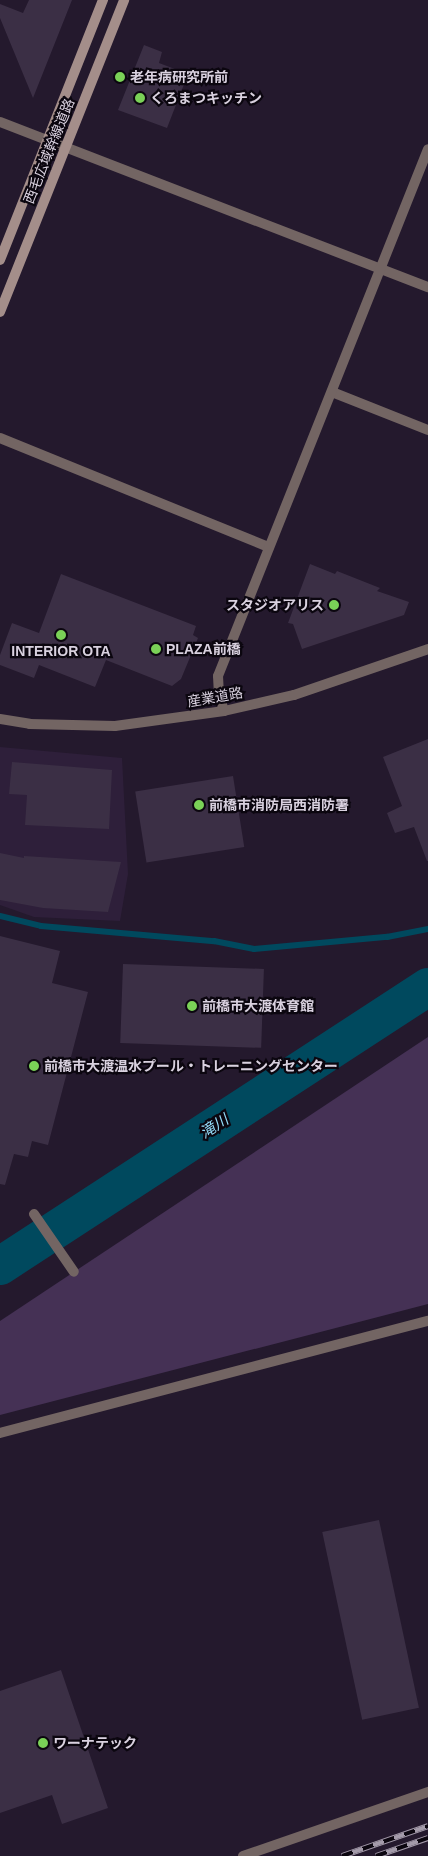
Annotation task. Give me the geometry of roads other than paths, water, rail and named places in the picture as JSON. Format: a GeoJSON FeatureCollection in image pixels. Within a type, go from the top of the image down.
{"type":"FeatureCollection","features":[{"type":"Feature","properties":{"kind":"main road","name":"西毛広域幹線道路"},"geometry":{"type":"LineString","coordinates":[[0,260],[103,0]]}},
{"type":"Feature","properties":{"kind":"main road","name":"西毛広域幹線道路"},"geometry":{"type":"LineString","coordinates":[[0,312],[124,0]]}},
{"type":"Feature","properties":{"kind":"street"},"geometry":{"type":"LineString","coordinates":[[0,122],[428,287]]}},
{"type":"Feature","properties":{"kind":"street"},"geometry":{"type":"LineString","coordinates":[[224,711],[219,694],[218,676],[428,149]]}},
{"type":"Feature","properties":{"kind":"street"},"geometry":{"type":"LineString","coordinates":[[332,392],[428,430]]}},
{"type":"Feature","properties":{"kind":"street"},"geometry":{"type":"LineString","coordinates":[[0,438],[269,547]]}},
{"type":"Feature","properties":{"kind":"street","name":"産業道路"},"geometry":{"type":"LineString","coordinates":[[0,719],[30,724],[115,726],[224,711],[294,695],[428,649]]}},
{"type":"Feature","properties":{"kind":"street"},"geometry":{"type":"LineString","coordinates":[[34,1214],[74,1272]]}},
{"type":"Feature","properties":{"kind":"street"},"geometry":{"type":"LineString","coordinates":[[0,1433],[428,1321]]}},
{"type":"Feature","properties":{"kind":"street"},"geometry":{"type":"LineString","coordinates":[[242,1856],[428,1792]]}},
{"type":"Feature","properties":{"kind":"waterway"},"geometry":{"type":"LineString","coordinates":[[0,916],[41,926],[214,941],[254,949],[387,937],[428,929]]}},
{"type":"Feature","properties":{"kind":"waterway","name":"滝川"},"geometry":{"type":"LineString","coordinates":[[0,1266],[428,987]]}},
{"type":"Feature","properties":{"kind":"railway"},"geometry":{"type":"LineString","coordinates":[[342,1856],[428,1826]]}},
{"type":"Feature","properties":{"kind":"railway"},"geometry":{"type":"LineString","coordinates":[[376,1856],[428,1838]]}},
{"type":"Feature","properties":{"kind":"place","name":"老年病研究所前"},"geometry":{"type":"Point","coordinates":[120,77]}},
{"type":"Feature","properties":{"kind":"place","name":"くろまつキッチン"},"geometry":{"type":"Point","coordinates":[140,98]}},
{"type":"Feature","properties":{"kind":"place","name":"スタジオアリス"},"geometry":{"type":"Point","coordinates":[334,605]}},
{"type":"Feature","properties":{"kind":"place","name":"INTERIOR OTA"},"geometry":{"type":"Point","coordinates":[61,635]}},
{"type":"Feature","properties":{"kind":"place","name":"PLAZA前橋"},"geometry":{"type":"Point","coordinates":[156,649]}},
{"type":"Feature","properties":{"kind":"place","name":"前橋市消防局西消防署"},"geometry":{"type":"Point","coordinates":[199,805]}},
{"type":"Feature","properties":{"kind":"place","name":"前橋市大渡体育館"},"geometry":{"type":"Point","coordinates":[192,1006]}},
{"type":"Feature","properties":{"kind":"place","name":"前橋市大渡温水プール・トレーニングセンター"},"geometry":{"type":"Point","coordinates":[34,1066]}},
{"type":"Feature","properties":{"kind":"place","name":"ワーナテック"},"geometry":{"type":"Point","coordinates":[43,1743]}}]}
